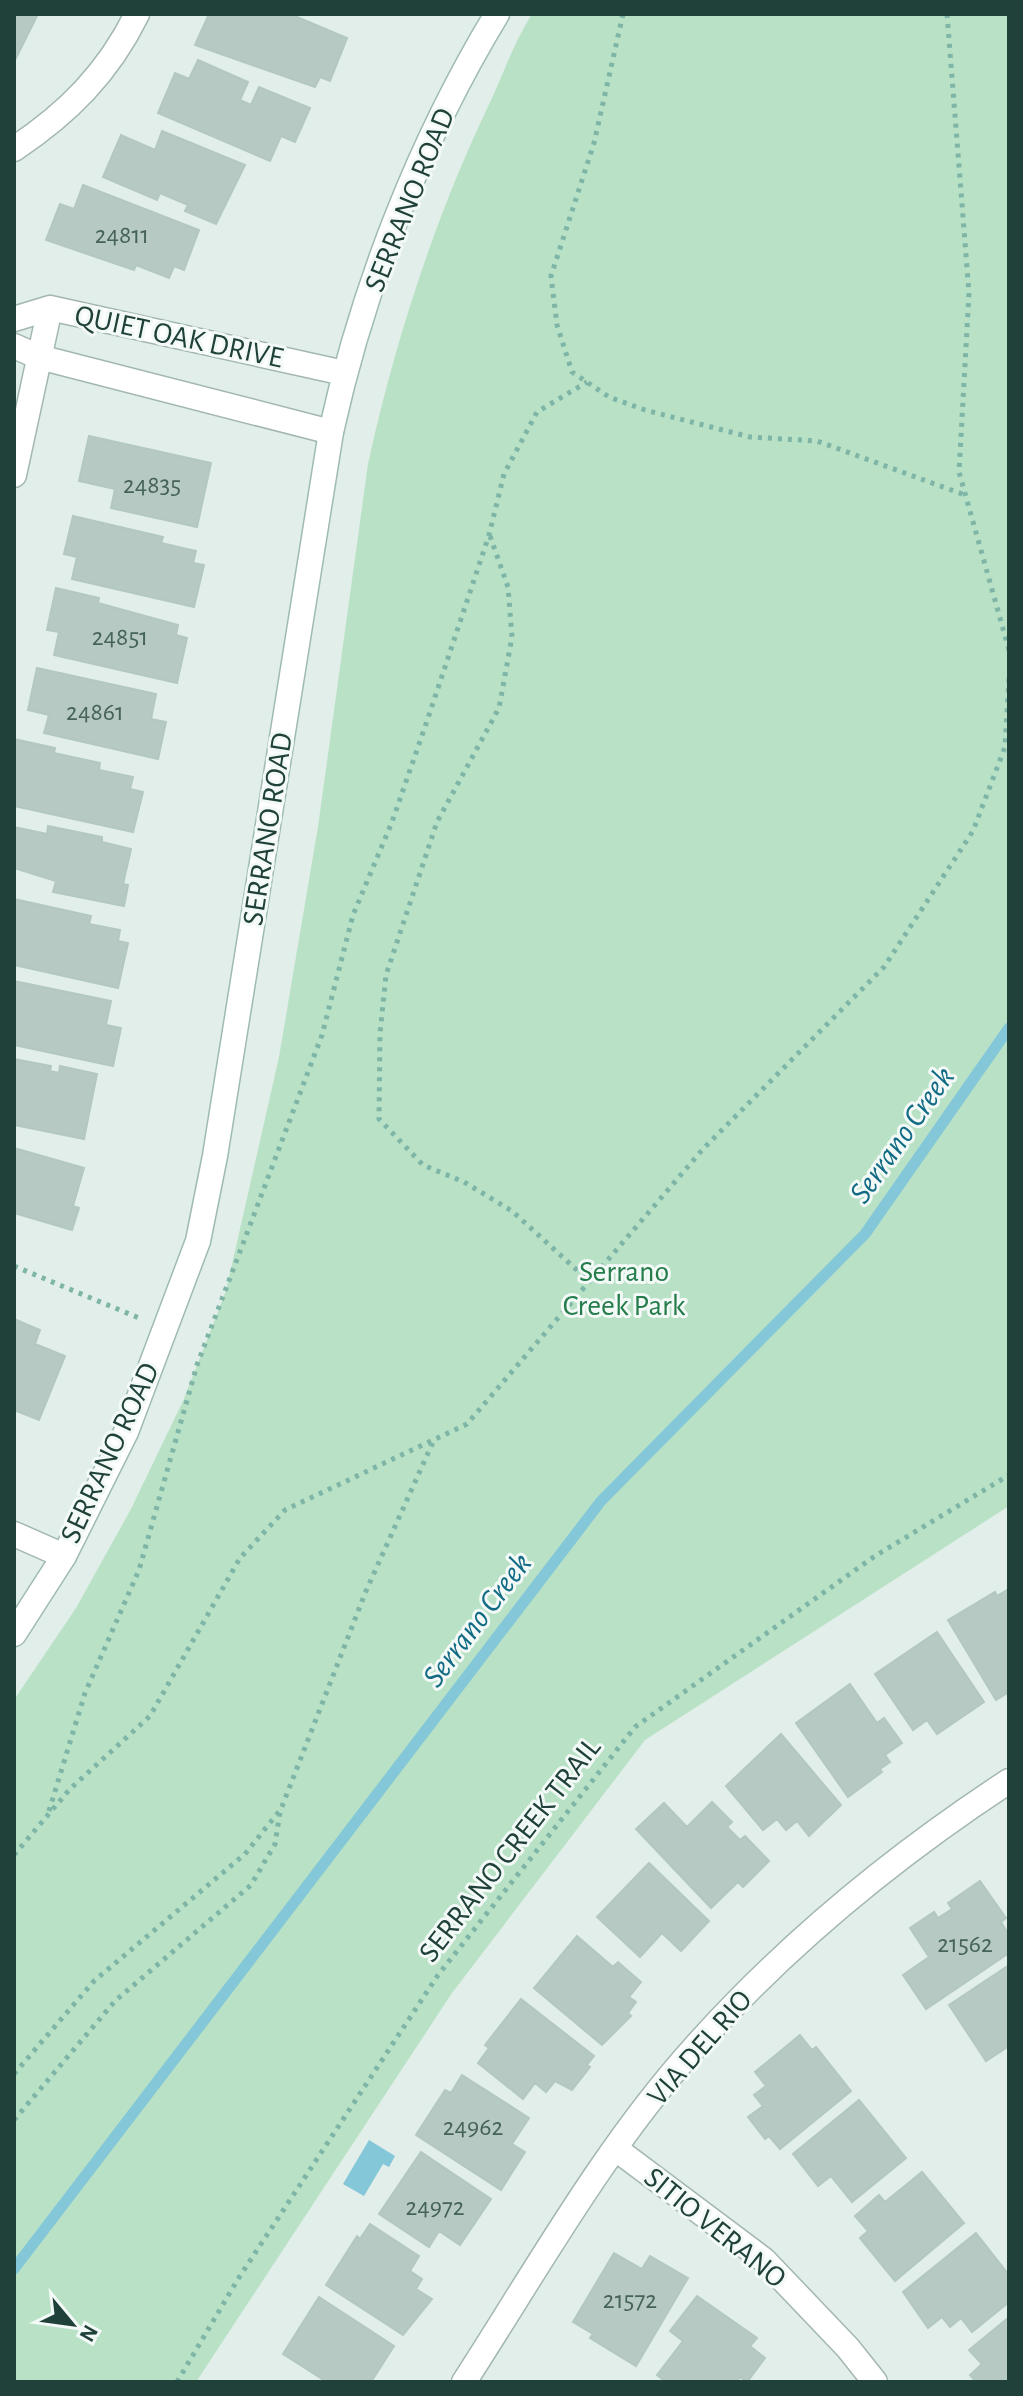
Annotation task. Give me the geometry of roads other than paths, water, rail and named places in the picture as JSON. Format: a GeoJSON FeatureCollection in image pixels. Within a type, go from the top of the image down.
{"type":"FeatureCollection","features":[{"type":"Feature","properties":{"kind":"street"},"geometry":{"type":"LineString","coordinates":[[14,149],[56,120],[83,95],[107,67],[137,14]]}},
{"type":"Feature","properties":{"kind":"street","name":"SERRANO ROAD"},"geometry":{"type":"LineString","coordinates":[[14,1634],[64,1556],[126,1432],[198,1241],[215,1156],[331,432],[344,373],[387,245],[436,128],[497,14]]}},
{"type":"Feature","properties":{"kind":"street"},"geometry":{"type":"LineString","coordinates":[[14,475],[50,308]]}},
{"type":"Feature","properties":{"kind":"street","name":"QUIET OAK DRIVE"},"geometry":{"type":"LineString","coordinates":[[14,319],[50,308],[344,373]]}},
{"type":"Feature","properties":{"kind":"street","name":"QUIET OAK DRIVE"},"geometry":{"type":"LineString","coordinates":[[14,346],[39,357],[331,432]]}},
{"type":"Feature","properties":{"kind":"street"},"geometry":{"type":"LineString","coordinates":[[14,1534],[64,1556]]}},
{"type":"Feature","properties":{"kind":"street","name":"VIA DEL RIO"},"geometry":{"type":"LineString","coordinates":[[464,2382],[616,2149],[694,2049],[786,1953],[878,1872],[1007,1788]]}},
{"type":"Feature","properties":{"kind":"street","name":"SITIO VERANO"},"geometry":{"type":"LineString","coordinates":[[616,2149],[764,2260],[848,2348],[875,2382]]}},
{"type":"Feature","properties":{"kind":"water"},"geometry":{"type":"Polygon","coordinates":[[[369,2140],[395,2156],[389,2167],[383,2164],[364,2196],[343,2184],[369,2140]]]}},
{"type":"Feature","properties":{"kind":"waterway","name":"Serrano Creek"},"geometry":{"type":"LineString","coordinates":[[14,2269],[601,1501],[865,1234],[1009,1028]]}},
{"type":"Feature","properties":{"kind":"park label","name":"Serrano Creek Park"},"geometry":{"type":"Point","coordinates":[624,1289]}}]}
